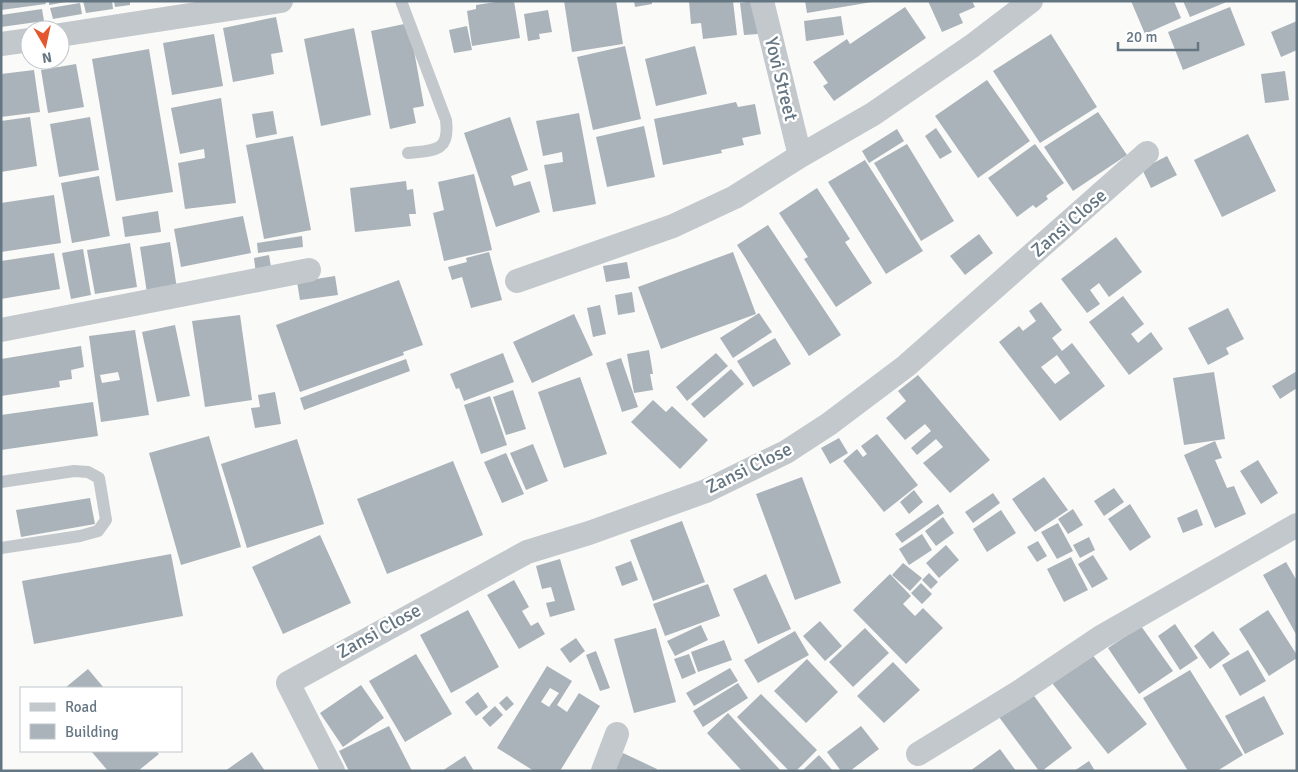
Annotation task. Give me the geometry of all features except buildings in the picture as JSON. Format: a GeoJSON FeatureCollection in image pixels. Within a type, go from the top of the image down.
{"type":"FeatureCollection","features":[{"type":"Feature","properties":{"kind":"street"},"geometry":{"type":"LineString","coordinates":[[70,33],[281,1]]}},
{"type":"Feature","properties":{"kind":"street","name":"Yovi Street"},"geometry":{"type":"LineString","coordinates":[[762,1],[800,156]]}},
{"type":"Feature","properties":{"kind":"street"},"geometry":{"type":"LineString","coordinates":[[517,280],[674,226],[735,197],[800,156],[873,114],[972,46],[1031,1]]}},
{"type":"Feature","properties":{"kind":"street"},"geometry":{"type":"LineString","coordinates":[[1,44],[20,41]]}},
{"type":"Feature","properties":{"kind":"street","name":"Zansi Close"},"geometry":{"type":"LineString","coordinates":[[333,771],[288,682],[527,552],[590,533],[706,491],[786,452],[830,424],[906,366],[1147,153]]}},
{"type":"Feature","properties":{"kind":"street"},"geometry":{"type":"LineString","coordinates":[[1,330],[309,270]]}},
{"type":"Feature","properties":{"kind":"street"},"geometry":{"type":"LineString","coordinates":[[918,754],[1018,692],[1101,637],[1297,525]]}},
{"type":"Feature","properties":{"kind":"street"},"geometry":{"type":"LineString","coordinates":[[603,771],[617,734]]}},
{"type":"Feature","properties":{"kind":"lane"},"geometry":{"type":"LineString","coordinates":[[401,1],[446,120],[448,135],[444,144],[432,150],[408,153]]}},
{"type":"Feature","properties":{"kind":"lane"},"geometry":{"type":"LineString","coordinates":[[1,482],[74,471],[88,472],[99,478],[106,520],[98,531],[80,536],[1,548]]}}]}
